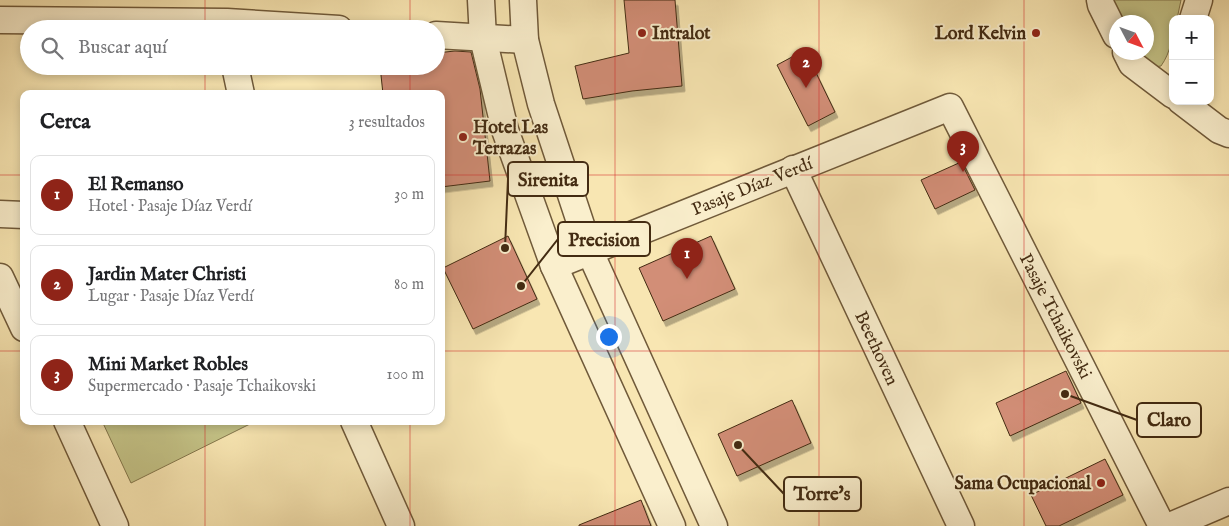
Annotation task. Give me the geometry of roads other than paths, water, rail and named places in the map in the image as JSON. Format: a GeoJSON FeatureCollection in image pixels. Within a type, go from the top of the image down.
{"type":"FeatureCollection","features":[{"type":"Feature","properties":{"kind":"street"},"geometry":{"type":"LineString","coordinates":[[481,0],[483,38],[505,130],[554,266],[672,526]]}},
{"type":"Feature","properties":{"kind":"street"},"geometry":{"type":"LineString","coordinates":[[523,0],[525,40],[541,104],[590,252],[714,526]]}},
{"type":"Feature","properties":{"kind":"street"},"geometry":{"type":"LineString","coordinates":[[1100,0],[1109,20]]}},
{"type":"Feature","properties":{"kind":"street"},"geometry":{"type":"LineString","coordinates":[[1194,15],[1199,0]]}},
{"type":"Feature","properties":{"kind":"street"},"geometry":{"type":"LineString","coordinates":[[0,20],[227,17],[255,20]]}},
{"type":"Feature","properties":{"kind":"street"},"geometry":{"type":"LineString","coordinates":[[445,36],[525,40]]}},
{"type":"Feature","properties":{"kind":"street"},"geometry":{"type":"LineString","coordinates":[[1130,60],[1132,64],[1169,90]]}},
{"type":"Feature","properties":{"kind":"street"},"geometry":{"type":"LineString","coordinates":[[237,75],[240,90]]}},
{"type":"Feature","properties":{"kind":"street"},"geometry":{"type":"LineString","coordinates":[[1189,105],[1219,130],[1229,134]]}},
{"type":"Feature","properties":{"kind":"street","name":"Pasaje Díaz Verdí"},"geometry":{"type":"LineString","coordinates":[[554,266],[950,107]]}},
{"type":"Feature","properties":{"kind":"street","name":"Pasaje Tchaikovski"},"geometry":{"type":"LineString","coordinates":[[950,107],[1162,526]]}},
{"type":"Feature","properties":{"kind":"street","name":"Beethoven"},"geometry":{"type":"LineString","coordinates":[[793,169],[961,526]]}},
{"type":"Feature","properties":{"kind":"street"},"geometry":{"type":"LineString","coordinates":[[0,214],[20,214]]}},
{"type":"Feature","properties":{"kind":"street"},"geometry":{"type":"LineString","coordinates":[[0,276],[20,319]]}},
{"type":"Feature","properties":{"kind":"street"},"geometry":{"type":"LineString","coordinates":[[69,425],[115,526]]}},
{"type":"Feature","properties":{"kind":"street"},"geometry":{"type":"LineString","coordinates":[[356,425],[400,526]]}},
{"type":"Feature","properties":{"kind":"street"},"geometry":{"type":"LineString","coordinates":[[1170,526],[1229,501]]}},
{"type":"Feature","properties":{"kind":"place","name":"Intralot"},"geometry":{"type":"Point","coordinates":[642,33]}},
{"type":"Feature","properties":{"kind":"place","name":"Lord Kelvin"},"geometry":{"type":"Point","coordinates":[1036,33]}},
{"type":"Feature","properties":{"kind":"place","name":"Jardin Mater Christi"},"geometry":{"type":"Point","coordinates":[806,88]}},
{"type":"Feature","properties":{"kind":"place","name":"Hotel Las Terrazas"},"geometry":{"type":"Point","coordinates":[463,137]}},
{"type":"Feature","properties":{"kind":"place","name":"Mini Market Robles"},"geometry":{"type":"Point","coordinates":[963,172]}},
{"type":"Feature","properties":{"kind":"place","name":"Sirenita"},"geometry":{"type":"Point","coordinates":[505,248]}},
{"type":"Feature","properties":{"kind":"place","name":"El Remanso"},"geometry":{"type":"Point","coordinates":[687,279]}},
{"type":"Feature","properties":{"kind":"place","name":"Precision"},"geometry":{"type":"Point","coordinates":[521,286]}},
{"type":"Feature","properties":{"kind":"place","name":"Claro"},"geometry":{"type":"Point","coordinates":[1065,394]}},
{"type":"Feature","properties":{"kind":"place","name":"Torre's"},"geometry":{"type":"Point","coordinates":[738,445]}},
{"type":"Feature","properties":{"kind":"place","name":"Sama Ocupacional"},"geometry":{"type":"Point","coordinates":[1101,483]}}]}
